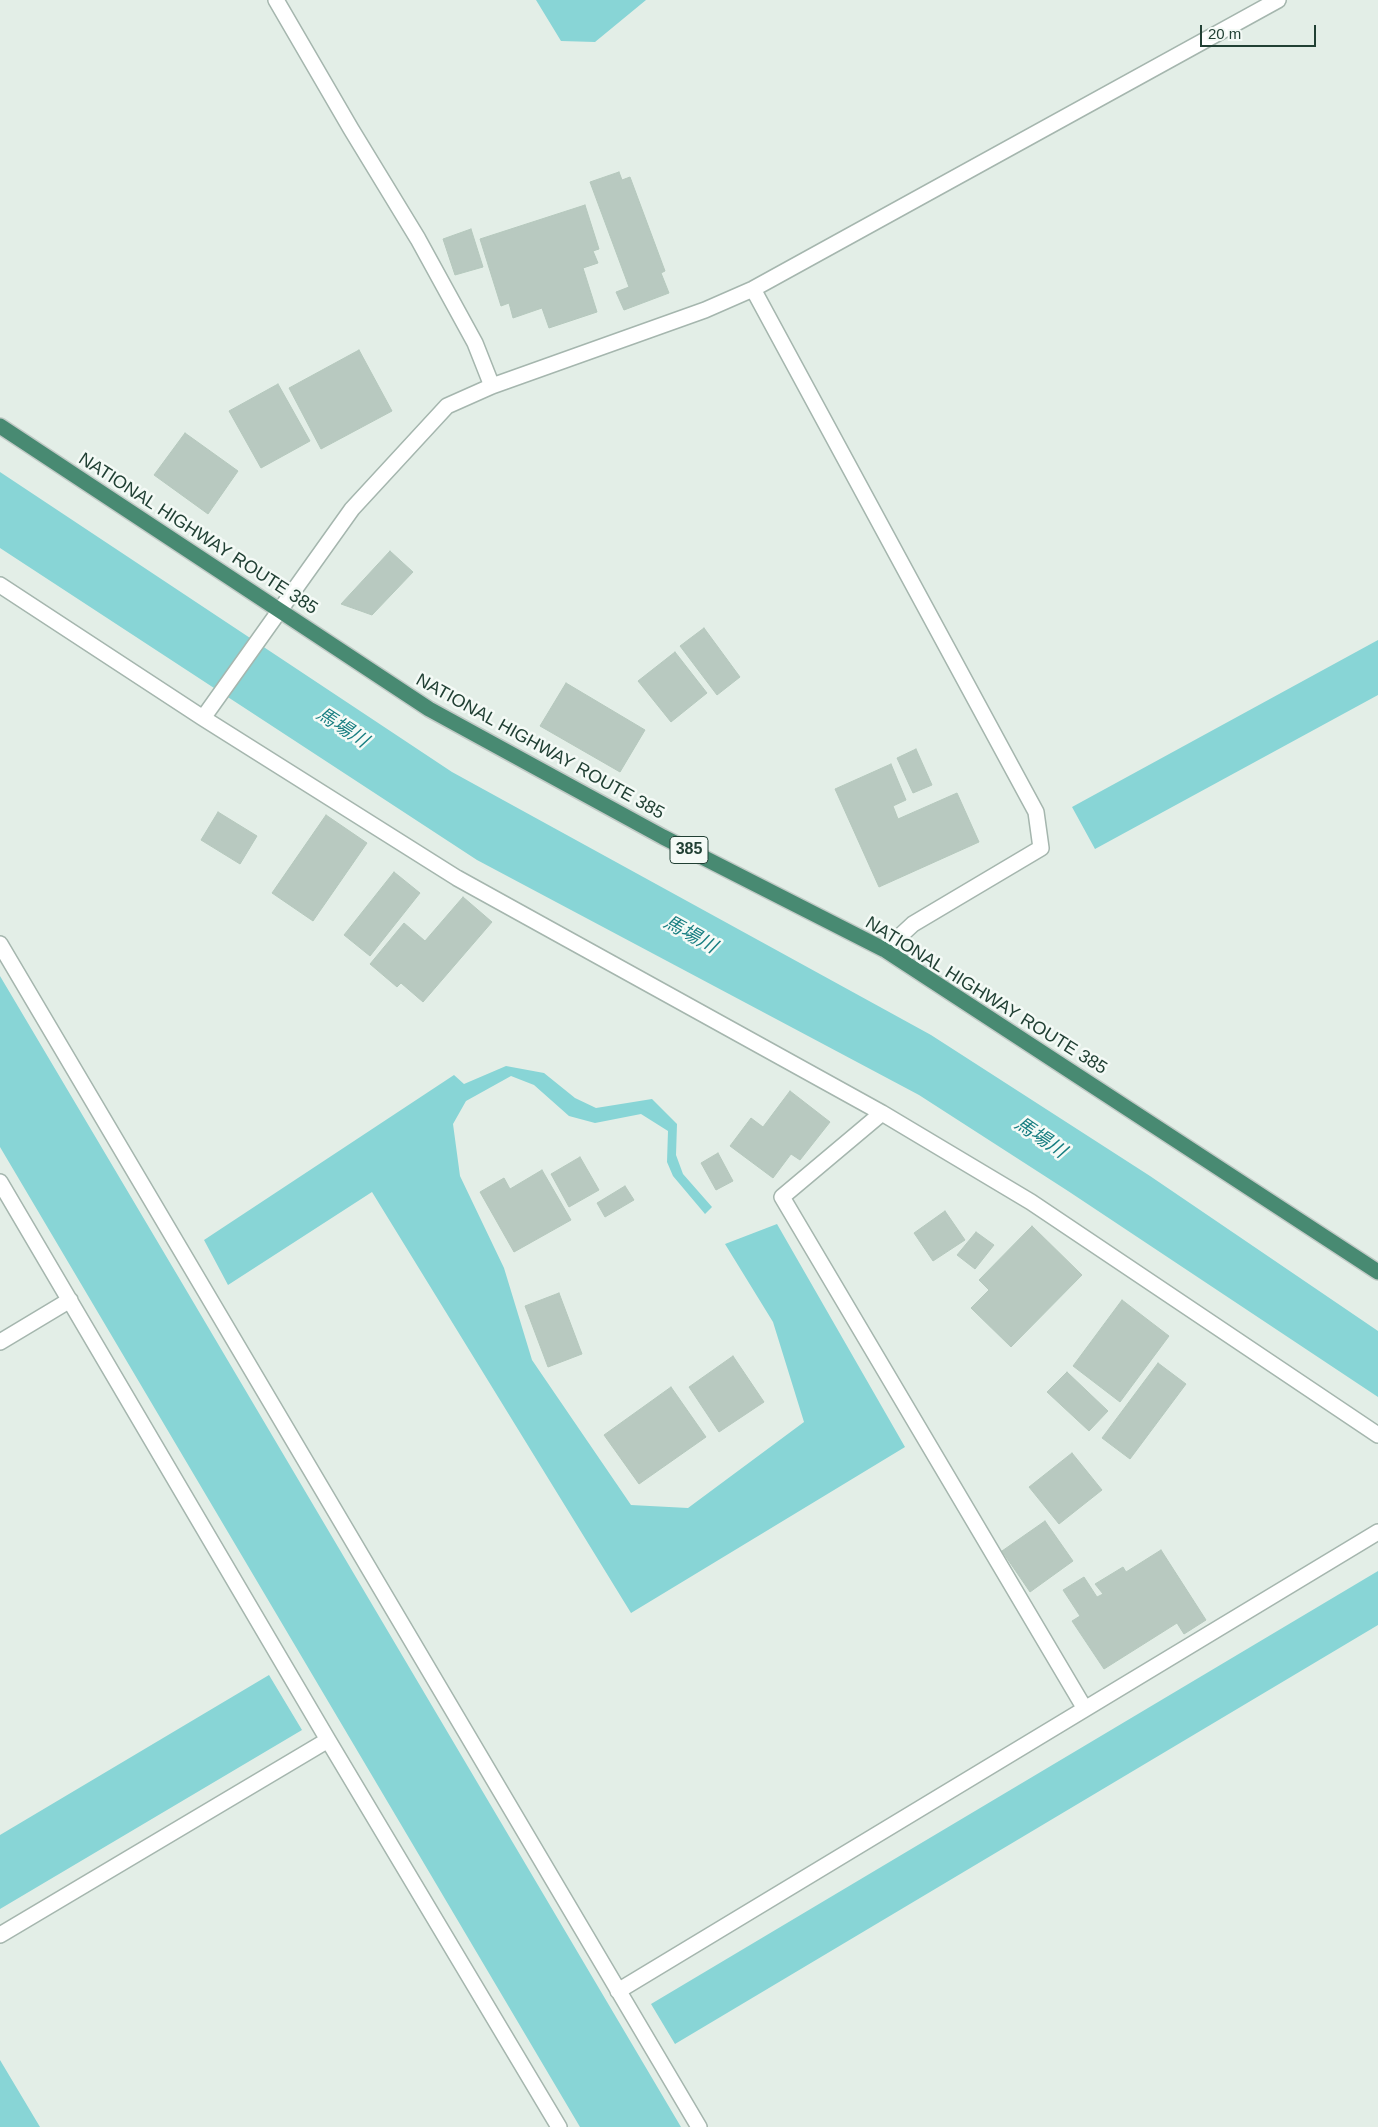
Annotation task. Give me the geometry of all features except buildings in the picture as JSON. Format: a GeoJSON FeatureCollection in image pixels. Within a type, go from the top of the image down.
{"type":"FeatureCollection","features":[{"type":"Feature","properties":{"kind":"highway","name":"NATIONAL HIGHWAY ROUTE 385"},"geometry":{"type":"LineString","coordinates":[[0,426],[429,709],[664,837],[885,950],[1378,1272]]}},
{"type":"Feature","properties":{"kind":"street"},"geometry":{"type":"LineString","coordinates":[[276,0],[418,239],[475,343],[492,386]]}},
{"type":"Feature","properties":{"kind":"street"},"geometry":{"type":"LineString","coordinates":[[203,718],[352,509],[447,406],[492,386],[705,310],[753,289],[1278,0]]}},
{"type":"Feature","properties":{"kind":"street"},"geometry":{"type":"LineString","coordinates":[[753,289],[1036,812],[1042,848],[913,924],[885,950]]}},
{"type":"Feature","properties":{"kind":"street"},"geometry":{"type":"LineString","coordinates":[[0,585],[203,718],[457,878],[882,1112],[1031,1202],[1378,1435]]}},
{"type":"Feature","properties":{"kind":"street"},"geometry":{"type":"LineString","coordinates":[[0,944],[699,2127]]}},
{"type":"Feature","properties":{"kind":"street"},"geometry":{"type":"LineString","coordinates":[[882,1112],[782,1198],[1085,1709]]}},
{"type":"Feature","properties":{"kind":"street"},"geometry":{"type":"LineString","coordinates":[[0,1182],[328,1740],[559,2127]]}},
{"type":"Feature","properties":{"kind":"street"},"geometry":{"type":"LineString","coordinates":[[0,1342],[70,1300]]}},
{"type":"Feature","properties":{"kind":"street"},"geometry":{"type":"LineString","coordinates":[[618,1991],[1378,1532]]}},
{"type":"Feature","properties":{"kind":"street"},"geometry":{"type":"LineString","coordinates":[[0,1935],[328,1740]]}},
{"type":"Feature","properties":{"kind":"water"},"geometry":{"type":"Polygon","coordinates":[[[536,0],[646,0],[595,42],[561,41],[536,0]]]}},
{"type":"Feature","properties":{"kind":"water","name":"馬場川"},"geometry":{"type":"Polygon","coordinates":[[[0,472],[452,772],[931,1035],[1150,1176],[1378,1331],[1378,1397],[1068,1191],[919,1095],[477,860],[0,548],[0,472]]]}},
{"type":"Feature","properties":{"kind":"water"},"geometry":{"type":"Polygon","coordinates":[[[1378,640],[1378,695],[1095,849],[1072,807],[1378,640]]]}},
{"type":"Feature","properties":{"kind":"water"},"geometry":{"type":"Polygon","coordinates":[[[0,976],[681,2127],[580,2127],[0,1147],[0,976]]]}},
{"type":"Feature","properties":{"kind":"water"},"geometry":{"type":"Polygon","coordinates":[[[506,1066],[544,1073],[575,1098],[596,1108],[652,1099],[677,1124],[676,1155],[683,1174],[712,1207],[705,1214],[673,1176],[667,1162],[668,1131],[641,1114],[595,1123],[569,1116],[534,1085],[511,1076],[466,1101],[453,1124],[460,1176],[504,1268],[532,1360],[631,1505],[688,1508],[804,1422],[773,1322],[725,1244],[777,1224],[905,1447],[631,1613],[372,1192],[228,1285],[204,1240],[454,1075],[464,1084],[506,1066]]]}},
{"type":"Feature","properties":{"kind":"water"},"geometry":{"type":"Polygon","coordinates":[[[1378,1571],[1378,1625],[675,2044],[651,2004],[1378,1571]]]}},
{"type":"Feature","properties":{"kind":"water"},"geometry":{"type":"Polygon","coordinates":[[[269,1675],[302,1730],[0,1909],[0,1835],[269,1675]]]}},
{"type":"Feature","properties":{"kind":"water"},"geometry":{"type":"Polygon","coordinates":[[[0,2060],[40,2127],[0,2127],[0,2060]]]}}]}
